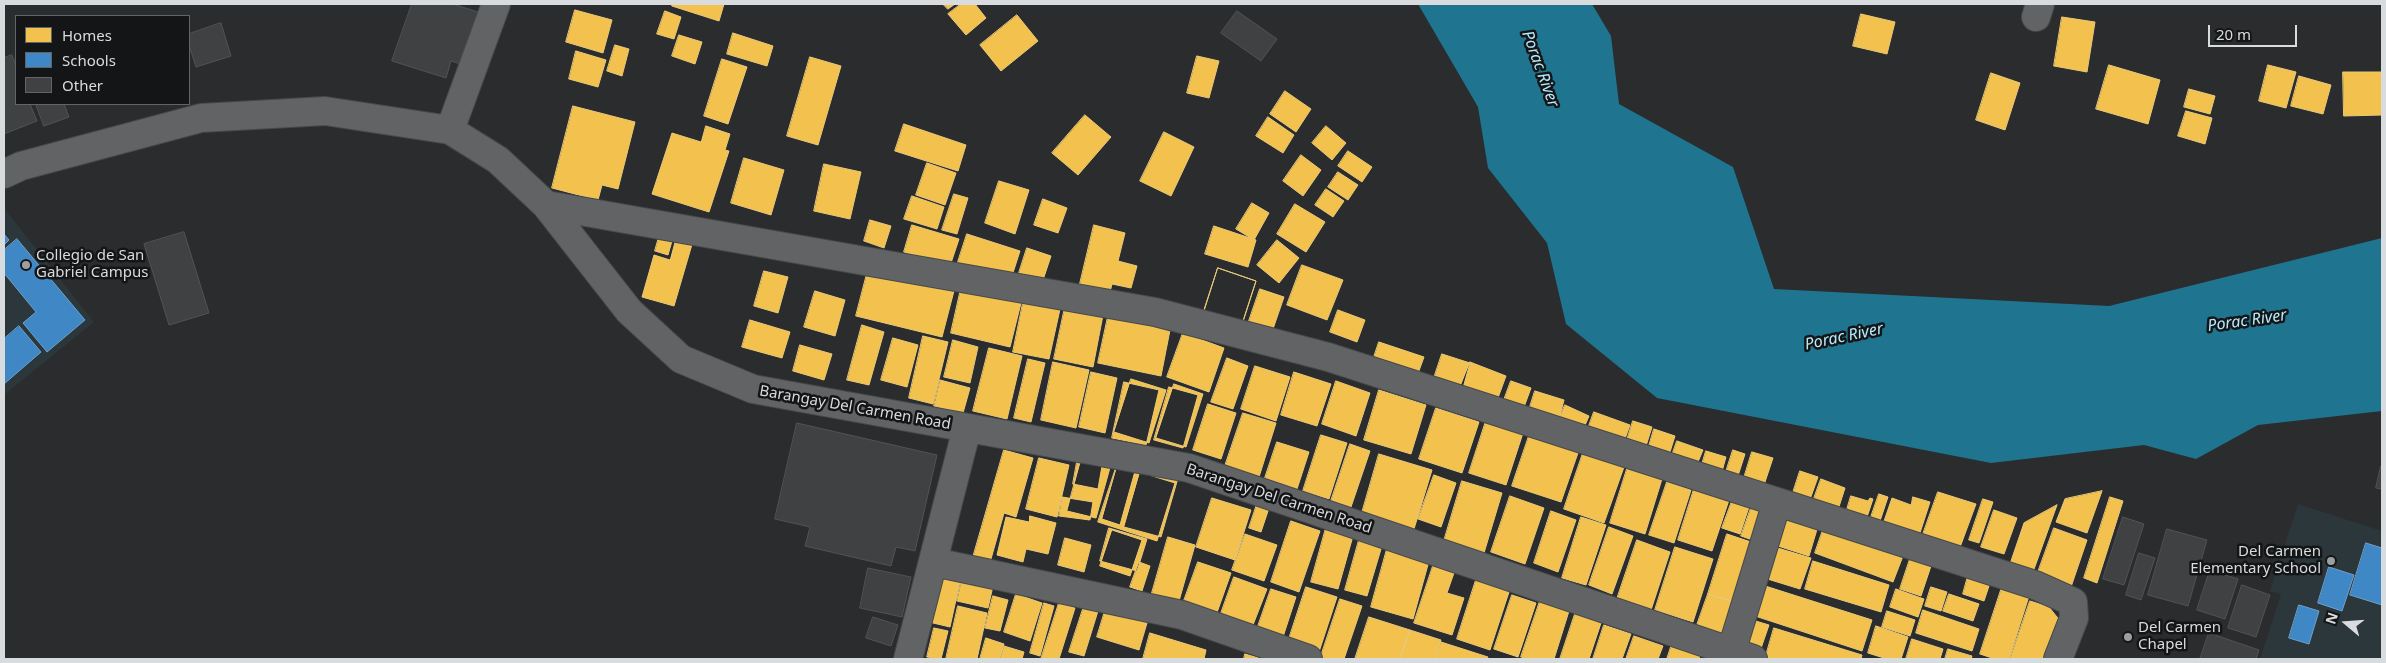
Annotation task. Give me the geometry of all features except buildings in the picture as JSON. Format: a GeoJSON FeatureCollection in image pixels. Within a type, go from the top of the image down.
{"type":"FeatureCollection","features":[{"type":"Feature","properties":{"kind":"street"},"geometry":{"type":"LineString","coordinates":[[450,130],[496,4]]}},
{"type":"Feature","properties":{"kind":"street","name":"Barangay Del Carmen Road"},"geometry":{"type":"LineString","coordinates":[[4,174],[21,166],[201,118],[325,111],[450,130],[498,160],[546,205],[629,311],[681,359],[753,390],[1189,468],[1738,657]]}},
{"type":"Feature","properties":{"kind":"street"},"geometry":{"type":"LineString","coordinates":[[546,205],[1155,312],[1328,357],[2034,585],[2073,602],[2074,618],[2058,659]]}},
{"type":"Feature","properties":{"kind":"street"},"geometry":{"type":"LineString","coordinates":[[908,659],[967,428]]}},
{"type":"Feature","properties":{"kind":"street"},"geometry":{"type":"LineString","coordinates":[[1738,657],[1777,502]]}},
{"type":"Feature","properties":{"kind":"street"},"geometry":{"type":"LineString","coordinates":[[934,562],[1182,615],[1308,659]]}},
{"type":"Feature","properties":{"kind":"shaded area","name":"Collegio de San Gabriel Campus"},"geometry":{"type":"Polygon","coordinates":[[[4,208],[94,322],[4,395],[4,208]]]}},
{"type":"Feature","properties":{"kind":"shaded area","name":"Del Carmen Elementary School"},"geometry":{"type":"Polygon","coordinates":[[[2298,504],[2382,531],[2382,659],[2260,659],[2281,594],[2270,591],[2298,504]]]}},
{"type":"Feature","properties":{"kind":"water","name":"Porac River"},"geometry":{"type":"Polygon","coordinates":[[[1418,4],[1592,4],[1611,36],[1619,104],[1733,167],[1774,289],[2109,306],[2382,238],[2382,411],[2258,425],[2196,459],[2144,445],[1991,463],[1657,398],[1566,324],[1547,243],[1488,168],[1478,107],[1418,4]]]}},
{"type":"Feature","properties":{"kind":"place","name":"Collegio de San Gabriel Campus"},"geometry":{"type":"Point","coordinates":[26,265]}},
{"type":"Feature","properties":{"kind":"place","name":"Del Carmen Elementary School"},"geometry":{"type":"Point","coordinates":[2331,561]}},
{"type":"Feature","properties":{"kind":"place","name":"Del Carmen Chapel"},"geometry":{"type":"Point","coordinates":[2128,637]}}]}
